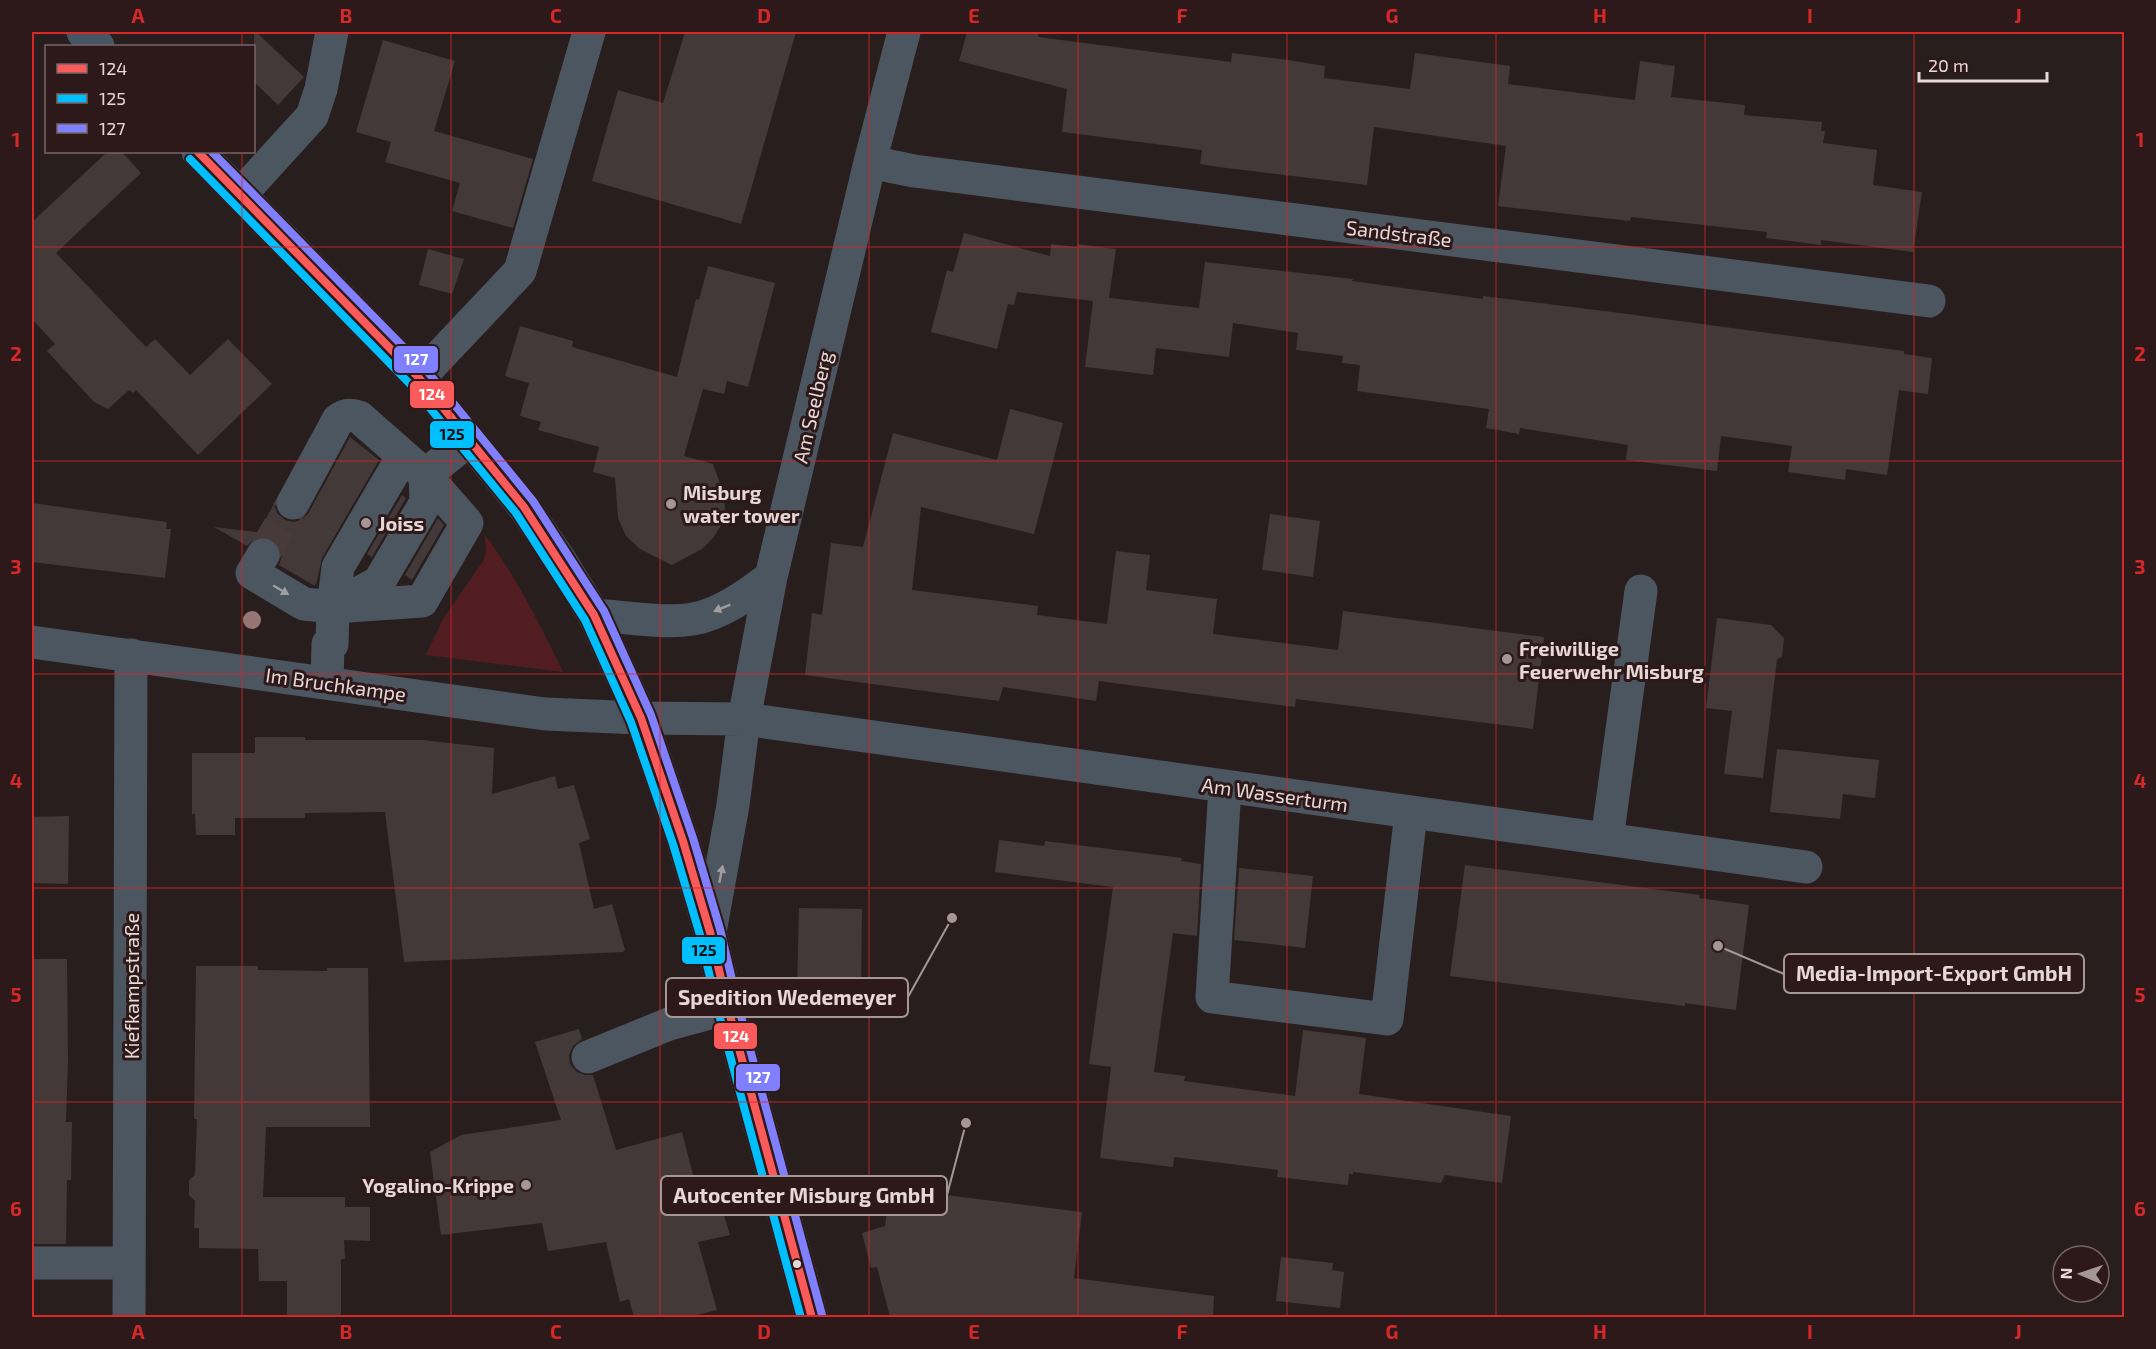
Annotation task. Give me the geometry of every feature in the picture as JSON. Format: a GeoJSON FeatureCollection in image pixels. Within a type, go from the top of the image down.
{"type":"FeatureCollection","features":[{"type":"Feature","properties":{"kind":"main road"},"geometry":{"type":"LineString","coordinates":[[83,32],[97,45]]}},
{"type":"Feature","properties":{"kind":"main road"},"geometry":{"type":"LineString","coordinates":[[199,153],[419,378],[524,507],[594,615],[641,718],[670,801],[710,932],[728,1008],[812,1317]]}},
{"type":"Feature","properties":{"kind":"street"},"geometry":{"type":"LineString","coordinates":[[240,195],[312,116],[321,89],[332,32]]}},
{"type":"Feature","properties":{"kind":"street"},"geometry":{"type":"LineString","coordinates":[[419,378],[520,271],[589,32]]}},
{"type":"Feature","properties":{"kind":"street","name":"Am Seelberg"},"geometry":{"type":"LineString","coordinates":[[710,932],[734,805],[744,719],[771,577],[870,162],[904,32]]}},
{"type":"Feature","properties":{"kind":"street","name":"Sandstraße"},"geometry":{"type":"LineString","coordinates":[[870,162],[914,171],[1929,301]]}},
{"type":"Feature","properties":{"kind":"street"},"geometry":{"type":"LineString","coordinates":[[262,555],[252,573],[304,603],[333,607],[422,601],[467,523],[414,466],[354,415],[342,416],[338,420],[293,502]]}},
{"type":"Feature","properties":{"kind":"street"},"geometry":{"type":"LineString","coordinates":[[327,683],[328,644],[332,644],[333,607],[338,567],[414,466],[469,440]]}},
{"type":"Feature","properties":{"kind":"street"},"geometry":{"type":"LineString","coordinates":[[333,607],[379,582],[426,502],[414,466]]}},
{"type":"Feature","properties":{"kind":"street"},"geometry":{"type":"LineString","coordinates":[[594,615],[673,621],[695,619],[735,603],[771,577]]}},
{"type":"Feature","properties":{"kind":"street"},"geometry":{"type":"LineString","coordinates":[[1607,839],[1641,591]]}},
{"type":"Feature","properties":{"kind":"street","name":"Im Bruchkampe"},"geometry":{"type":"LineString","coordinates":[[32,642],[545,714],[641,718]]}},
{"type":"Feature","properties":{"kind":"street","name":"Kiefkampstraße"},"geometry":{"type":"LineString","coordinates":[[129,1317],[132,655]]}},
{"type":"Feature","properties":{"kind":"street"},"geometry":{"type":"LineString","coordinates":[[641,718],[744,719]]}},
{"type":"Feature","properties":{"kind":"street","name":"Am Wasserturm"},"geometry":{"type":"LineString","coordinates":[[744,719],[1806,867]]}},
{"type":"Feature","properties":{"kind":"street"},"geometry":{"type":"LineString","coordinates":[[1225,787],[1212,997],[1387,1019],[1411,813]]}},
{"type":"Feature","properties":{"kind":"street"},"geometry":{"type":"LineString","coordinates":[[588,1057],[669,1024],[728,1008]]}},
{"type":"Feature","properties":{"kind":"street"},"geometry":{"type":"LineString","coordinates":[[32,1263],[129,1263]]}},
{"type":"Feature","properties":{"kind":"shaded area"},"geometry":{"type":"Polygon","coordinates":[[[485,535],[518,585],[563,672],[426,655],[443,619],[483,561],[486,553],[485,535]]]}},
{"type":"Feature","properties":{"kind":"building"},"geometry":{"type":"Polygon","coordinates":[[[254,32],[256,32],[304,77],[278,105],[255,83],[254,32]]]}},
{"type":"Feature","properties":{"kind":"building"},"geometry":{"type":"Polygon","coordinates":[[[685,32],[796,32],[741,224],[592,181],[618,90],[663,103],[685,32]]]}},
{"type":"Feature","properties":{"kind":"building"},"geometry":{"type":"Polygon","coordinates":[[[967,32],[1039,32],[1038,37],[1231,62],[1232,53],[1288,60],[1325,66],[1324,78],[1410,89],[1415,53],[1510,66],[1508,84],[1635,100],[1640,61],[1675,66],[1671,97],[1745,105],[1744,115],[1822,122],[1821,131],[1825,131],[1823,143],[1877,150],[1873,185],[1922,192],[1913,252],[1821,240],[1821,245],[1766,238],[1767,232],[1631,217],[1630,221],[1498,206],[1506,146],[1374,127],[1367,185],[1200,164],[1202,150],[1062,132],[1067,89],[959,61],[967,32]]]}},
{"type":"Feature","properties":{"kind":"building"},"geometry":{"type":"Polygon","coordinates":[[[383,40],[455,61],[434,131],[533,159],[513,228],[452,211],[460,183],[385,162],[391,142],[356,132],[383,40]]]}},
{"type":"Feature","properties":{"kind":"building"},"geometry":{"type":"Polygon","coordinates":[[[123,153],[141,173],[56,253],[146,347],[155,339],[190,375],[228,339],[272,384],[198,455],[136,390],[133,393],[129,390],[108,409],[94,402],[47,351],[55,344],[32,319],[32,222],[105,154],[123,153]]]}},
{"type":"Feature","properties":{"kind":"building"},"geometry":{"type":"Polygon","coordinates":[[[964,233],[1050,256],[1051,244],[1077,247],[1077,244],[1116,249],[1109,298],[1199,308],[1205,262],[1353,279],[1352,281],[1483,299],[1483,296],[1904,351],[1904,354],[1932,358],[1928,394],[1899,390],[1887,475],[1846,469],[1845,480],[1788,472],[1792,446],[1721,436],[1717,471],[1626,460],[1628,445],[1520,428],[1519,434],[1486,428],[1489,409],[1357,391],[1360,365],[1342,363],[1343,356],[1296,350],[1298,333],[1233,323],[1229,357],[1156,348],[1153,375],[1085,367],[1093,301],[1017,292],[1014,305],[1008,304],[997,349],[931,332],[947,270],[953,272],[964,233]]]}},
{"type":"Feature","properties":{"kind":"building"},"geometry":{"type":"Polygon","coordinates":[[[428,249],[464,259],[452,294],[419,285],[428,249]]]}},
{"type":"Feature","properties":{"kind":"building"},"geometry":{"type":"Polygon","coordinates":[[[708,266],[775,283],[748,387],[727,381],[724,394],[703,389],[684,456],[713,464],[724,495],[725,510],[721,525],[702,549],[672,565],[640,549],[626,536],[618,518],[615,478],[593,472],[599,447],[538,430],[541,422],[520,416],[529,383],[505,376],[520,326],[573,341],[572,347],[677,377],[696,299],[699,300],[708,266]]]}},
{"type":"Feature","properties":{"kind":"building"},"geometry":{"type":"Polygon","coordinates":[[[1010,409],[1063,423],[1034,534],[921,507],[912,590],[1038,606],[1037,615],[1107,624],[1116,551],[1150,555],[1146,590],[1217,599],[1213,634],[1338,650],[1343,611],[1544,637],[1533,729],[1296,699],[1295,707],[1099,681],[1096,701],[1003,687],[999,701],[805,675],[812,613],[822,615],[831,543],[863,547],[893,433],[997,460],[1010,409]]]}},
{"type":"Feature","properties":{"kind":"building"},"geometry":{"type":"Polygon","coordinates":[[[350,437],[379,460],[322,558],[315,586],[279,565],[282,556],[280,547],[272,539],[264,536],[255,538],[247,546],[214,527],[273,534],[263,524],[274,504],[277,513],[285,520],[294,522],[303,519],[350,437]]]}},
{"type":"Feature","properties":{"kind":"building"},"geometry":{"type":"Polygon","coordinates":[[[402,495],[406,498],[372,557],[367,554],[402,495]]]}},
{"type":"Feature","properties":{"kind":"building"},"geometry":{"type":"Polygon","coordinates":[[[32,503],[167,522],[166,529],[171,529],[165,578],[32,562],[32,503]]]}},
{"type":"Feature","properties":{"kind":"building"},"geometry":{"type":"Polygon","coordinates":[[[1270,514],[1320,521],[1313,577],[1262,570],[1270,514]]]}},
{"type":"Feature","properties":{"kind":"building"},"geometry":{"type":"Polygon","coordinates":[[[438,518],[444,525],[412,580],[405,575],[438,518]]]}},
{"type":"Feature","properties":{"kind":"building"},"geometry":{"type":"Polygon","coordinates":[[[1717,618],[1771,625],[1784,638],[1782,657],[1777,659],[1763,778],[1724,774],[1732,711],[1706,708],[1717,618]]]}},
{"type":"Feature","properties":{"kind":"building"},"geometry":{"type":"Polygon","coordinates":[[[255,737],[305,737],[305,740],[422,740],[494,748],[492,794],[555,776],[558,789],[574,785],[590,839],[579,843],[594,909],[612,904],[625,950],[623,952],[404,962],[385,812],[305,813],[305,818],[235,818],[235,835],[196,835],[195,814],[192,814],[192,753],[255,753],[255,737]]]}},
{"type":"Feature","properties":{"kind":"building"},"geometry":{"type":"Polygon","coordinates":[[[1777,749],[1879,760],[1875,798],[1843,794],[1840,819],[1770,812],[1777,749]]]}},
{"type":"Feature","properties":{"kind":"building"},"geometry":{"type":"Polygon","coordinates":[[[69,816],[68,884],[32,883],[32,817],[69,816]]]}},
{"type":"Feature","properties":{"kind":"building"},"geometry":{"type":"Polygon","coordinates":[[[999,840],[1044,846],[1045,841],[1182,858],[1181,861],[1201,864],[1197,936],[1173,933],[1154,1072],[1185,1076],[1184,1081],[1295,1096],[1303,1030],[1366,1038],[1359,1094],[1511,1116],[1502,1183],[1445,1175],[1441,1183],[1353,1172],[1349,1174],[1348,1185],[1277,1177],[1278,1170],[1174,1157],[1173,1167],[1100,1158],[1111,1067],[1089,1064],[1113,887],[995,872],[999,840]]]}},
{"type":"Feature","properties":{"kind":"building"},"geometry":{"type":"Polygon","coordinates":[[[1465,865],[1700,895],[1699,898],[1749,905],[1736,1010],[1685,1003],[1685,1006],[1450,976],[1465,865]]]}},
{"type":"Feature","properties":{"kind":"building"},"geometry":{"type":"Polygon","coordinates":[[[1239,868],[1313,876],[1305,948],[1234,940],[1239,868]]]}},
{"type":"Feature","properties":{"kind":"building"},"geometry":{"type":"Polygon","coordinates":[[[799,908],[862,909],[861,995],[823,994],[823,989],[797,988],[799,908]]]}},
{"type":"Feature","properties":{"kind":"building"},"geometry":{"type":"Polygon","coordinates":[[[32,959],[67,959],[66,1122],[72,1122],[71,1180],[67,1180],[66,1244],[32,1244],[32,959]]]}},
{"type":"Feature","properties":{"kind":"building"},"geometry":{"type":"Polygon","coordinates":[[[196,966],[258,966],[258,970],[327,971],[327,968],[368,968],[370,1127],[266,1127],[263,1197],[345,1197],[345,1207],[370,1207],[370,1241],[344,1240],[345,1259],[341,1259],[341,1317],[287,1317],[287,1281],[259,1281],[258,1249],[199,1248],[199,1228],[194,1228],[195,1201],[189,1195],[189,1180],[195,1175],[197,1119],[194,1119],[196,966]]]}},
{"type":"Feature","properties":{"kind":"building"},"geometry":{"type":"Polygon","coordinates":[[[579,1029],[582,1039],[573,1046],[569,1055],[570,1064],[577,1072],[593,1075],[616,1150],[682,1132],[701,1206],[720,1202],[730,1235],[698,1242],[717,1310],[689,1317],[634,1317],[629,1299],[620,1302],[606,1242],[548,1251],[542,1223],[441,1235],[430,1152],[461,1135],[561,1120],[535,1042],[579,1029]]]}},
{"type":"Feature","properties":{"kind":"building"},"geometry":{"type":"Polygon","coordinates":[[[890,1188],[1082,1212],[1074,1278],[1214,1296],[1213,1317],[890,1317],[877,1267],[871,1268],[862,1233],[885,1226],[890,1188]]]}},
{"type":"Feature","properties":{"kind":"building"},"geometry":{"type":"Polygon","coordinates":[[[1281,1257],[1333,1263],[1332,1270],[1344,1272],[1340,1308],[1276,1301],[1281,1257]]]}},
{"type":"Feature","properties":{"kind":"tunnel"},"geometry":{"type":"LineString","coordinates":[[263,555],[293,503]]}},
{"type":"Feature","properties":{"kind":"transit line","name":"124"},"geometry":{"type":"LineString","coordinates":[[199,153],[419,378],[524,507],[594,615],[641,718],[683,841],[710,932],[728,1008],[812,1318]]}},
{"type":"Feature","properties":{"kind":"transit line","name":"127"},"geometry":{"type":"LineString","coordinates":[[213,153],[427,371],[533,501],[604,611],[651,715],[693,838],[720,929],[738,1005],[822,1315]]}},
{"type":"Feature","properties":{"kind":"transit line","name":"125"},"geometry":{"type":"LineString","coordinates":[[190,159],[411,385],[516,513],[585,620],[631,722],[673,844],[700,935],[718,1011],[801,1318]]}},
{"type":"Feature","properties":{"kind":"place","name":"Misburg water tower"},"geometry":{"type":"Point","coordinates":[671,504]}},
{"type":"Feature","properties":{"kind":"place","name":"Joiss"},"geometry":{"type":"Point","coordinates":[366,523]}},
{"type":"Feature","properties":{"kind":"place","name":"Freiwillige Feuerwehr Misburg"},"geometry":{"type":"Point","coordinates":[1507,659]}},
{"type":"Feature","properties":{"kind":"place","name":"Spedition Wedemeyer"},"geometry":{"type":"Point","coordinates":[952,918]}},
{"type":"Feature","properties":{"kind":"place","name":"Media-Import-Export GmbH"},"geometry":{"type":"Point","coordinates":[1718,946]}},
{"type":"Feature","properties":{"kind":"place","name":"Autocenter Misburg GmbH"},"geometry":{"type":"Point","coordinates":[966,1123]}},
{"type":"Feature","properties":{"kind":"place","name":"Yogalino-Krippe"},"geometry":{"type":"Point","coordinates":[526,1185]}}]}
